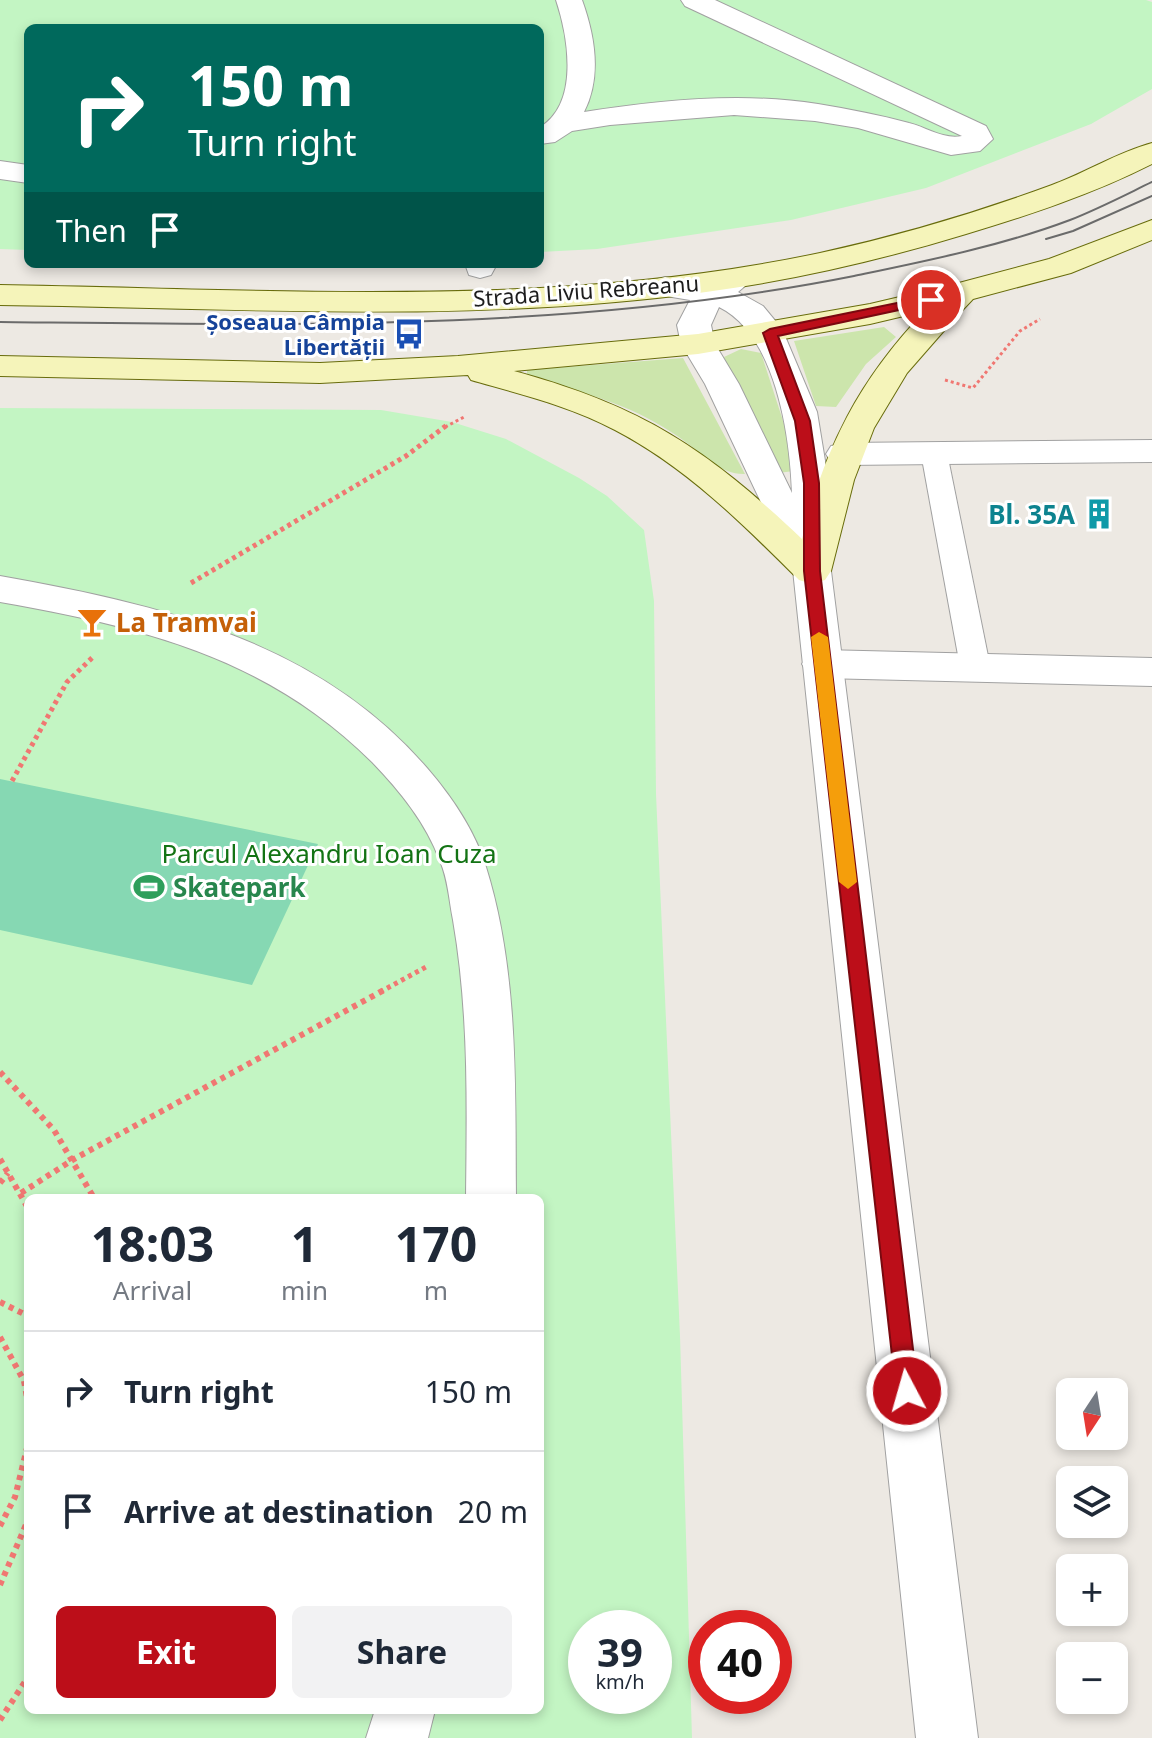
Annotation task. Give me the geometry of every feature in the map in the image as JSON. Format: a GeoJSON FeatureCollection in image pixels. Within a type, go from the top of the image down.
{"type":"FeatureCollection","features":[{"type":"Feature","properties":{"kind":"main road","name":"Strada Liviu Rebreanu"},"geometry":{"type":"LineString","coordinates":[[0,295],[469,298],[665,287],[742,277],[872,251],[1069,189],[1152,152]]}},
{"type":"Feature","properties":{"kind":"main road"},"geometry":{"type":"LineString","coordinates":[[0,366],[320,373],[458,366],[698,344],[770,333],[962,292],[1060,266],[1152,229]]}},
{"type":"Feature","properties":{"kind":"main road"},"geometry":{"type":"LineString","coordinates":[[458,366],[572,400],[627,422],[670,448],[715,482],[759,518],[812,571],[844,454],[863,413],[894,366],[923,330],[962,292]]}},
{"type":"Feature","properties":{"kind":"street"},"geometry":{"type":"LineString","coordinates":[[564,124],[578,98],[581,77],[576,19],[569,0]]}},
{"type":"Feature","properties":{"kind":"street"},"geometry":{"type":"LineString","coordinates":[[544,136],[564,124],[696,105],[762,105],[820,110],[871,121],[949,146],[971,145],[978,139],[976,132],[694,0]]}},
{"type":"Feature","properties":{"kind":"street"},"geometry":{"type":"LineString","coordinates":[[0,170],[24,173]]}},
{"type":"Feature","properties":{"kind":"street"},"geometry":{"type":"LineString","coordinates":[[742,277],[713,294],[699,309],[694,325],[698,344],[722,384],[812,571]]}},
{"type":"Feature","properties":{"kind":"street"},"geometry":{"type":"LineString","coordinates":[[665,287],[713,294],[746,309],[770,333],[803,421],[811,483],[812,571],[822,664],[947,1738]]}},
{"type":"Feature","properties":{"kind":"street"},"geometry":{"type":"LineString","coordinates":[[844,454],[1152,451]]}},
{"type":"Feature","properties":{"kind":"street"},"geometry":{"type":"LineString","coordinates":[[0,589],[184,631],[241,651],[294,681],[347,717],[389,753],[432,800],[463,862],[479,938],[491,1048],[491,1194]]}},
{"type":"Feature","properties":{"kind":"street"},"geometry":{"type":"LineString","coordinates":[[822,664],[1152,672]]}},
{"type":"Feature","properties":{"kind":"street"},"geometry":{"type":"LineString","coordinates":[[397,1738],[404,1714]]}},
{"type":"Feature","properties":{"kind":"lane"},"geometry":{"type":"LineString","coordinates":[[934,453],[975,666]]}},
{"type":"Feature","properties":{"kind":"path"},"geometry":{"type":"LineString","coordinates":[[894,366],[973,388],[1020,331],[1046,316]]}},
{"type":"Feature","properties":{"kind":"path"},"geometry":{"type":"LineString","coordinates":[[12,781],[67,682],[132,619],[406,456],[452,422],[475,413]]}},
{"type":"Feature","properties":{"kind":"path"},"geometry":{"type":"LineString","coordinates":[[21,1193],[74,1159],[479,938]]}},
{"type":"Feature","properties":{"kind":"path"},"geometry":{"type":"LineString","coordinates":[[0,1072],[32,1101],[74,1159],[92,1194]]}},
{"type":"Feature","properties":{"kind":"path"},"geometry":{"type":"LineString","coordinates":[[0,1159],[24,1199]]}},
{"type":"Feature","properties":{"kind":"path"},"geometry":{"type":"LineString","coordinates":[[0,1183],[8,1173]]}},
{"type":"Feature","properties":{"kind":"path"},"geometry":{"type":"LineString","coordinates":[[0,1302],[24,1314]]}},
{"type":"Feature","properties":{"kind":"path"},"geometry":{"type":"LineString","coordinates":[[0,1337],[24,1381]]}},
{"type":"Feature","properties":{"kind":"path"},"geometry":{"type":"LineString","coordinates":[[0,1526],[24,1472]]}},
{"type":"Feature","properties":{"kind":"path"},"geometry":{"type":"LineString","coordinates":[[0,1585],[24,1529]]}},
{"type":"Feature","properties":{"kind":"path"},"geometry":{"type":"LineString","coordinates":[[0,1720],[24,1683]]}},
{"type":"Feature","properties":{"kind":"green space"},"geometry":{"type":"Polygon","coordinates":[[[0,0],[1152,2],[1152,89],[1091,124],[926,188],[791,220],[597,249],[544,252],[544,24],[24,24],[24,250],[0,249],[0,0]]]}},
{"type":"Feature","properties":{"kind":"green space"},"geometry":{"type":"Polygon","coordinates":[[[884,327],[896,337],[866,364],[836,407],[816,406],[794,341],[884,327]]]}},
{"type":"Feature","properties":{"kind":"green space"},"geometry":{"type":"Polygon","coordinates":[[[741,349],[761,353],[798,467],[794,471],[778,473],[771,470],[724,357],[741,349]]]}},
{"type":"Feature","properties":{"kind":"green space"},"geometry":{"type":"Polygon","coordinates":[[[683,358],[745,474],[721,468],[668,430],[630,410],[590,395],[527,378],[527,370],[683,358]]]}},
{"type":"Feature","properties":{"kind":"green space","name":"Parcul Alexandru Ioan Cuza"},"geometry":{"type":"Polygon","coordinates":[[[0,408],[381,410],[452,422],[506,439],[579,478],[607,496],[644,530],[654,601],[656,794],[680,1336],[688,1714],[691,1714],[692,1738],[0,1738],[0,408]]]}},
{"type":"Feature","properties":{"kind":"green space","name":"Skatepark"},"geometry":{"type":"Polygon","coordinates":[[[0,779],[318,844],[252,985],[0,930],[0,779]]]}},
{"type":"Feature","properties":{"kind":"tram line"},"geometry":{"type":"LineString","coordinates":[[0,322],[321,324],[535,316],[642,307],[748,294],[854,276],[963,252],[1070,220],[1152,182]]}},
{"type":"Feature","properties":{"kind":"tram line"},"geometry":{"type":"LineString","coordinates":[[1046,239],[1073,231],[1152,196]]}},
{"type":"Feature","properties":{"kind":"slow traffic"},"geometry":{"type":"LineString","coordinates":[[819,637],[848,882]]}},
{"type":"Feature","properties":{"kind":"place","name":"Șoseaua Câmpia Libertății"},"geometry":{"type":"Point","coordinates":[409,334]}},
{"type":"Feature","properties":{"kind":"place","name":"Bl. 35A"},"geometry":{"type":"Point","coordinates":[1099,514]}},
{"type":"Feature","properties":{"kind":"place","name":"La Tramvai"},"geometry":{"type":"Point","coordinates":[92,622]}},
{"type":"Feature","properties":{"kind":"place","name":"Skatepark"},"geometry":{"type":"Point","coordinates":[149,887]}},
{"type":"Feature","properties":{"kind":"route"},"geometry":{"type":"LineString","coordinates":[[907,1391],[812,571],[811,483],[803,421],[770,333],[931,300]]}}]}
